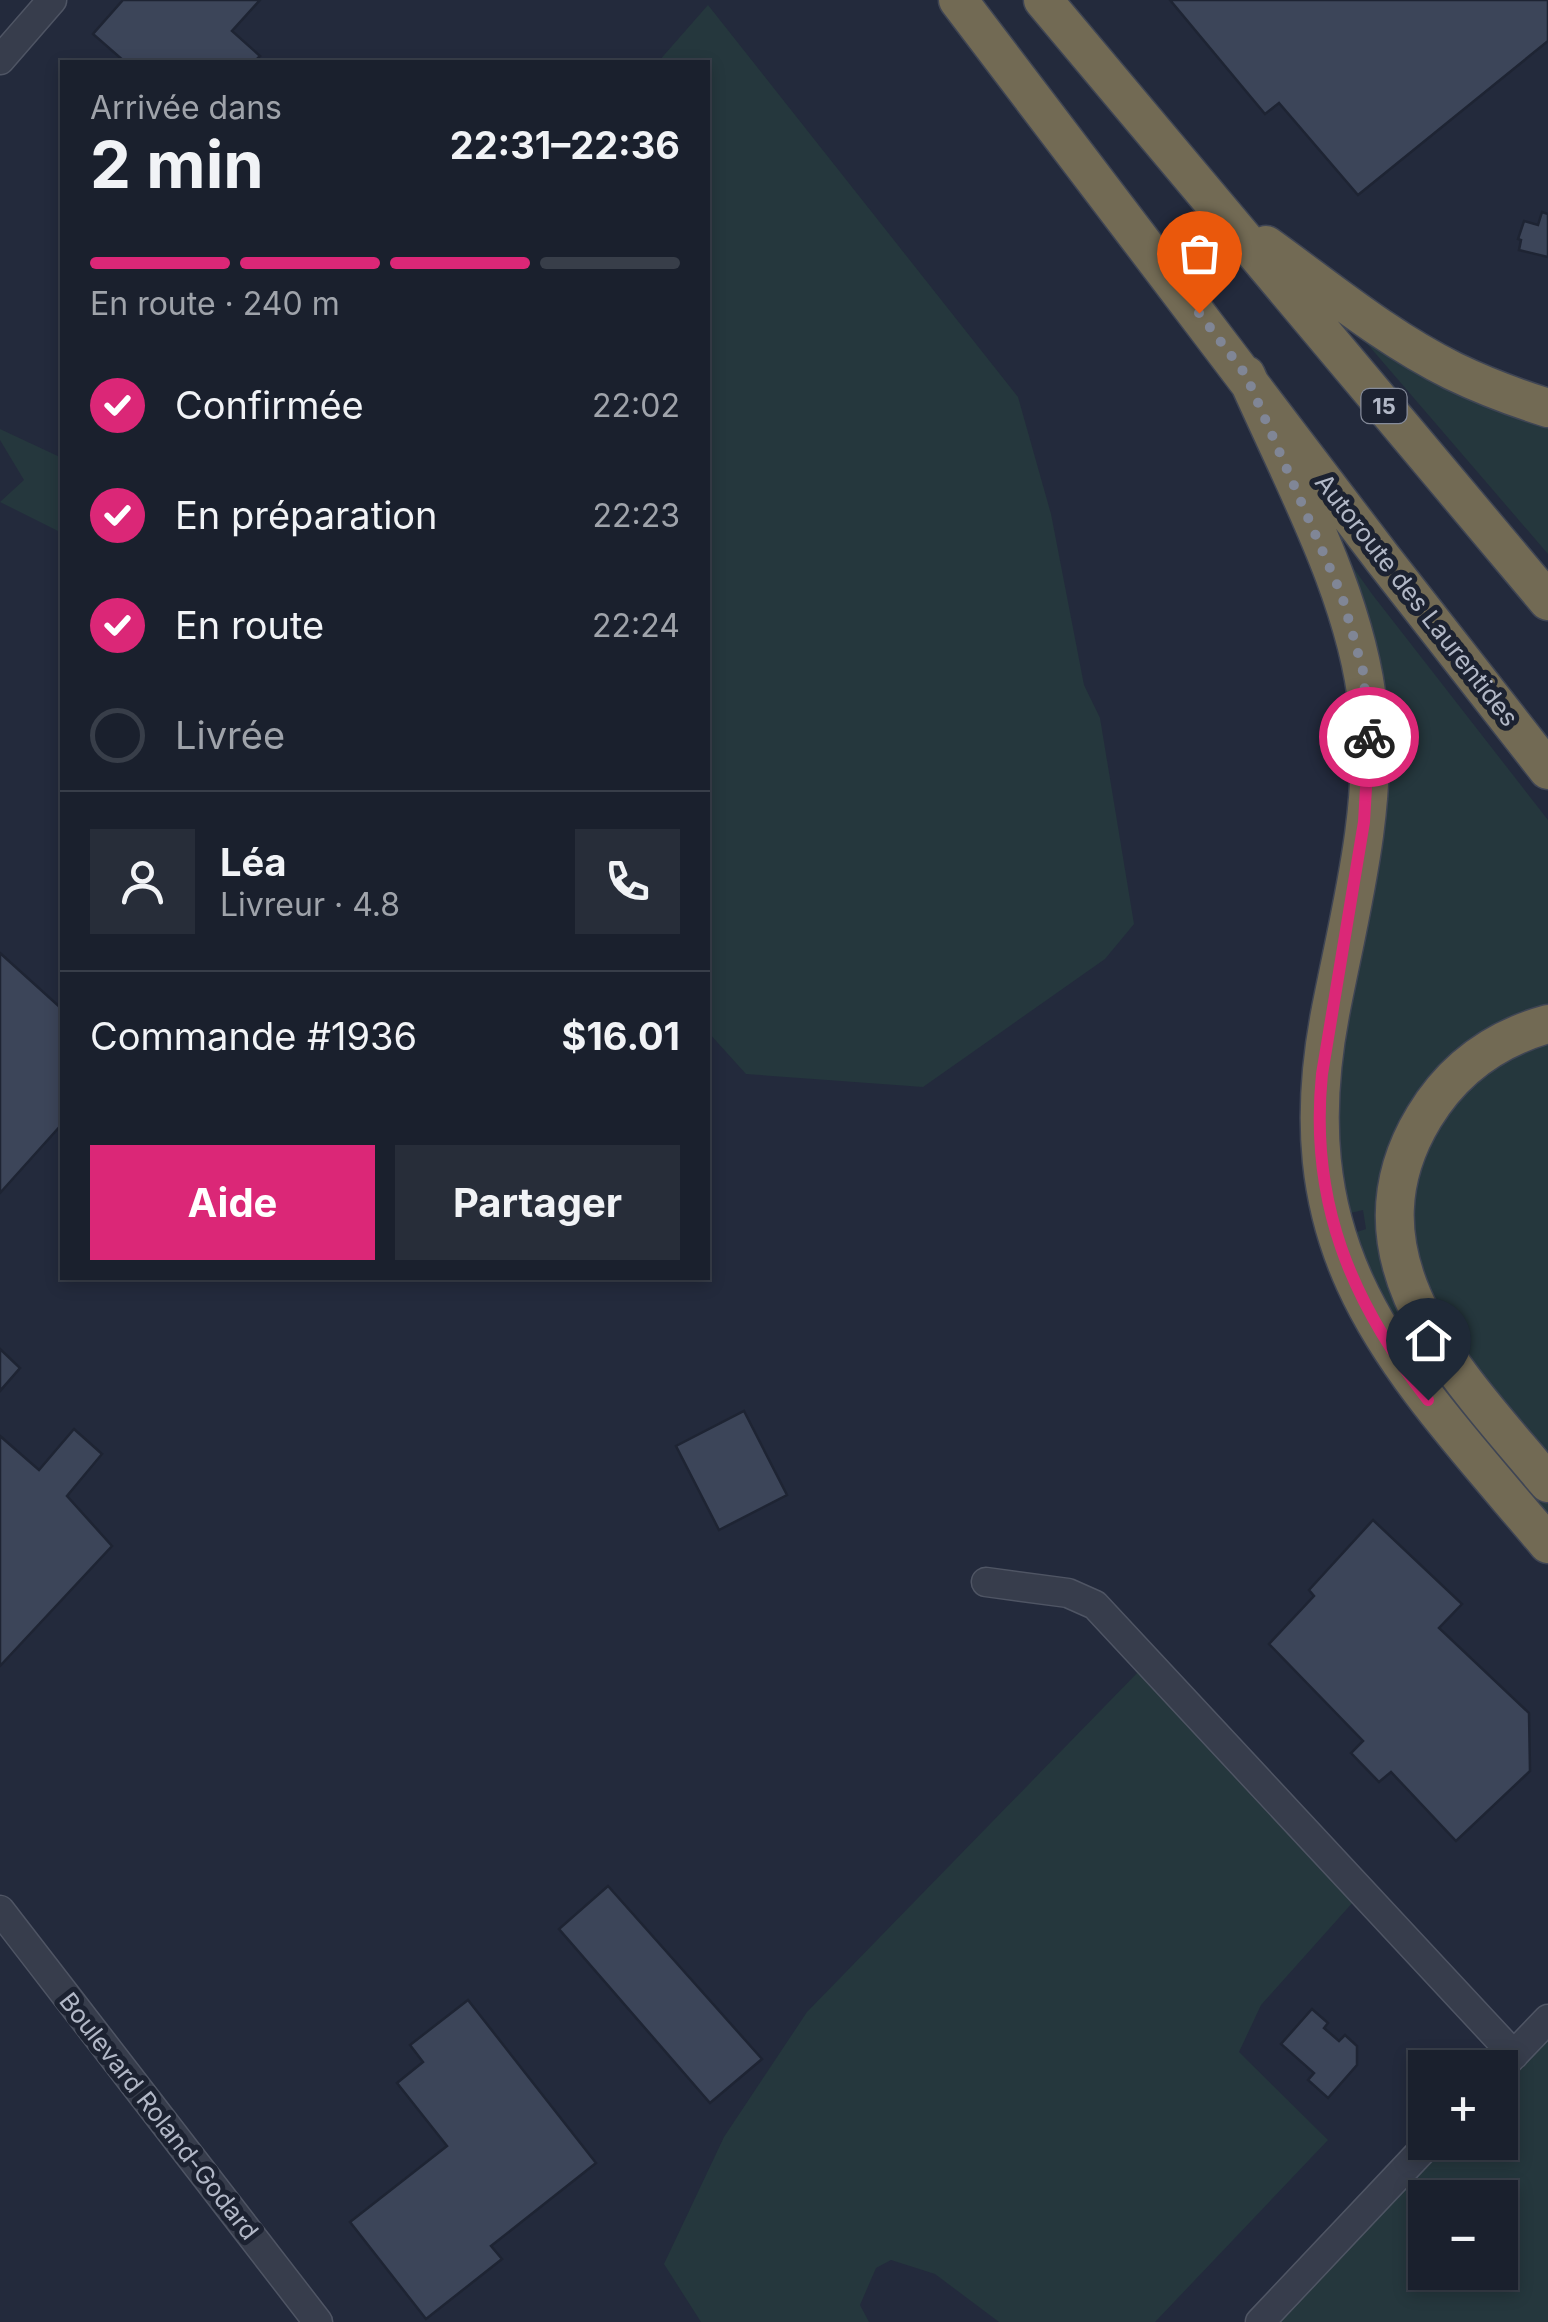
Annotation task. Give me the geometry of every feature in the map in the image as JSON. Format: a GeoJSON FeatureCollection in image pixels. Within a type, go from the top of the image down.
{"type":"FeatureCollection","features":[{"type":"Feature","properties":{"kind":"highway","name":"Autoroute des Laurentides"},"geometry":{"type":"LineString","coordinates":[[958,0],[1548,770]]}},
{"type":"Feature","properties":{"kind":"highway","name":"15"},"geometry":{"type":"LineString","coordinates":[[1043,0],[1548,601]]}},
{"type":"Feature","properties":{"kind":"highway"},"geometry":{"type":"LineString","coordinates":[[1219,211],[1412,348],[1472,380],[1548,408]]}},
{"type":"Feature","properties":{"kind":"highway"},"geometry":{"type":"LineString","coordinates":[[1246,375],[1346,606],[1368,710],[1369,767],[1364,822],[1329,1017],[1320,1094],[1320,1149],[1327,1204],[1358,1291],[1390,1348],[1428,1400],[1548,1544]]}},
{"type":"Feature","properties":{"kind":"highway"},"geometry":{"type":"LineString","coordinates":[[1548,1024],[1489,1049],[1464,1066],[1439,1094],[1419,1124],[1406,1158],[1394,1225],[1407,1288],[1430,1335],[1548,1483]]}},
{"type":"Feature","properties":{"kind":"street"},"geometry":{"type":"LineString","coordinates":[[0,60],[52,0]]}},
{"type":"Feature","properties":{"kind":"street"},"geometry":{"type":"LineString","coordinates":[[986,1582],[1068,1593],[1095,1605],[1496,2050]]}},
{"type":"Feature","properties":{"kind":"street","name":"Boulevard Roland-Godard"},"geometry":{"type":"LineString","coordinates":[[0,1910],[318,2322]]}},
{"type":"Feature","properties":{"kind":"street"},"geometry":{"type":"LineString","coordinates":[[1518,2050],[1548,2019]]}},
{"type":"Feature","properties":{"kind":"street"},"geometry":{"type":"LineString","coordinates":[[1260,2322],[1413,2160]]}},
{"type":"Feature","properties":{"kind":"shaded area"},"geometry":{"type":"Polygon","coordinates":[[[708,5],[1018,397],[1051,514],[1084,685],[1100,718],[1134,924],[1105,959],[923,1087],[746,1074],[710,1034],[710,60],[660,60],[708,5]]]}},
{"type":"Feature","properties":{"kind":"shaded area"},"geometry":{"type":"Polygon","coordinates":[[[1345,318],[1548,422],[1548,554],[1345,318]]]}},
{"type":"Feature","properties":{"kind":"shaded area"},"geometry":{"type":"Polygon","coordinates":[[[0,429],[60,457],[60,532],[0,502],[24,480],[0,440],[0,429]]]}},
{"type":"Feature","properties":{"kind":"shaded area"},"geometry":{"type":"Polygon","coordinates":[[[1337,545],[1548,820],[1548,1007],[1412,1102],[1396,1129],[1387,1156],[1379,1187],[1378,1217],[1443,1374],[1548,1504],[1548,1524],[1399,1341],[1348,1235],[1366,1229],[1363,1210],[1342,1215],[1332,1118],[1380,813],[1337,545]]]}},
{"type":"Feature","properties":{"kind":"shaded area"},"geometry":{"type":"Polygon","coordinates":[[[1548,1038],[1548,1456],[1484,1382],[1427,1301],[1409,1199],[1450,1100],[1522,1047],[1548,1038]]]}},
{"type":"Feature","properties":{"kind":"shaded area"},"geometry":{"type":"Polygon","coordinates":[[[1142,1668],[1354,1901],[1261,2005],[1239,2052],[1328,2140],[1155,2322],[999,2322],[935,2274],[891,2260],[876,2268],[860,2305],[869,2322],[701,2322],[664,2264],[724,2137],[807,2012],[1142,1668]]]}},
{"type":"Feature","properties":{"kind":"shaded area"},"geometry":{"type":"Polygon","coordinates":[[[1548,2028],[1548,2322],[1269,2322],[1424,2160],[1518,2160],[1518,2060],[1548,2028]]]}},
{"type":"Feature","properties":{"kind":"building"},"geometry":{"type":"Polygon","coordinates":[[[123,0],[260,0],[232,31],[260,56],[256,60],[123,60],[93,34],[123,0]]]}},
{"type":"Feature","properties":{"kind":"building"},"geometry":{"type":"Polygon","coordinates":[[[1170,0],[1548,0],[1548,41],[1358,195],[1279,103],[1265,114],[1170,0]]]}},
{"type":"Feature","properties":{"kind":"building"},"geometry":{"type":"Polygon","coordinates":[[[1542,212],[1548,214],[1548,257],[1519,250],[1524,221],[1538,225],[1542,212]]]}},
{"type":"Feature","properties":{"kind":"building"},"geometry":{"type":"Polygon","coordinates":[[[0,953],[60,1007],[60,1126],[0,1193],[0,953]]]}},
{"type":"Feature","properties":{"kind":"building"},"geometry":{"type":"Polygon","coordinates":[[[0,1349],[20,1368],[0,1391],[0,1349]]]}},
{"type":"Feature","properties":{"kind":"building"},"geometry":{"type":"Polygon","coordinates":[[[744,1411],[787,1495],[719,1530],[676,1446],[744,1411]]]}},
{"type":"Feature","properties":{"kind":"building"},"geometry":{"type":"Polygon","coordinates":[[[74,1429],[102,1454],[67,1496],[112,1546],[0,1666],[0,1436],[39,1470],[74,1429]]]}},
{"type":"Feature","properties":{"kind":"building"},"geometry":{"type":"Polygon","coordinates":[[[1373,1520],[1462,1604],[1439,1628],[1529,1713],[1530,1771],[1456,1841],[1391,1772],[1379,1782],[1351,1753],[1363,1741],[1269,1644],[1314,1596],[1309,1590],[1373,1520]]]}},
{"type":"Feature","properties":{"kind":"building"},"geometry":{"type":"Polygon","coordinates":[[[608,1886],[762,2059],[710,2103],[559,1929],[608,1886]]]}},
{"type":"Feature","properties":{"kind":"building"},"geometry":{"type":"Polygon","coordinates":[[[468,2000],[596,2163],[491,2246],[502,2259],[426,2319],[350,2222],[447,2146],[397,2083],[423,2062],[410,2045],[468,2000]]]}},
{"type":"Feature","properties":{"kind":"building"},"geometry":{"type":"Polygon","coordinates":[[[1312,2009],[1328,2023],[1324,2028],[1339,2041],[1345,2035],[1357,2046],[1357,2065],[1328,2098],[1308,2080],[1314,2073],[1281,2044],[1312,2009]]]}},
{"type":"Feature","properties":{"kind":"way so far"},"geometry":{"type":"LineString","coordinates":[[1199,313],[1246,375],[1342,596],[1363,671],[1369,737]]}},
{"type":"Feature","properties":{"kind":"route"},"geometry":{"type":"LineString","coordinates":[[1369,737],[1364,822],[1322,1074],[1321,1167],[1331,1220],[1358,1291],[1372,1320],[1428,1400]]}}]}
